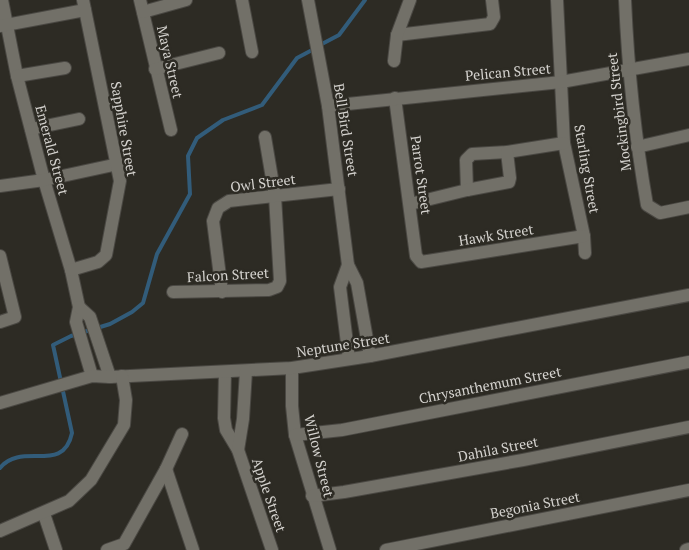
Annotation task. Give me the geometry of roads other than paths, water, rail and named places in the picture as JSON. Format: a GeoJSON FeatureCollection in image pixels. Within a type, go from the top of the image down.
{"type":"FeatureCollection","features":[{"type":"Feature","properties":{"kind":"street","name":"Emerald Street"},"geometry":{"type":"LineString","coordinates":[[2,0],[4,26],[44,180],[71,270],[79,307],[76,322],[86,377]]}},
{"type":"Feature","properties":{"kind":"street"},"geometry":{"type":"LineString","coordinates":[[142,6],[186,0]]}},
{"type":"Feature","properties":{"kind":"street"},"geometry":{"type":"LineString","coordinates":[[242,0],[252,52]]}},
{"type":"Feature","properties":{"kind":"street","name":"Bell Bird Street"},"geometry":{"type":"LineString","coordinates":[[308,0],[328,106],[340,189],[348,265],[357,284],[370,356]]}},
{"type":"Feature","properties":{"kind":"street"},"geometry":{"type":"LineString","coordinates":[[394,61],[397,35],[410,0]]}},
{"type":"Feature","properties":{"kind":"street"},"geometry":{"type":"LineString","coordinates":[[397,35],[490,24],[494,17],[492,0]]}},
{"type":"Feature","properties":{"kind":"street","name":"Starling Street"},"geometry":{"type":"LineString","coordinates":[[557,0],[564,143],[584,236],[585,253]]}},
{"type":"Feature","properties":{"kind":"street","name":"Mockingbird Street"},"geometry":{"type":"LineString","coordinates":[[625,0],[628,72],[637,147],[647,205],[660,213],[689,207]]}},
{"type":"Feature","properties":{"kind":"street"},"geometry":{"type":"LineString","coordinates":[[4,26],[84,5]]}},
{"type":"Feature","properties":{"kind":"street","name":"Sapphire Street"},"geometry":{"type":"LineString","coordinates":[[71,270],[98,262],[106,255],[120,181],[84,5]]}},
{"type":"Feature","properties":{"kind":"street","name":"Maya Street"},"geometry":{"type":"LineString","coordinates":[[142,6],[155,69],[171,130]]}},
{"type":"Feature","properties":{"kind":"street"},"geometry":{"type":"LineString","coordinates":[[155,69],[220,53]]}},
{"type":"Feature","properties":{"kind":"street","name":"Pelican Street"},"geometry":{"type":"LineString","coordinates":[[328,106],[561,82],[628,72],[689,59]]}},
{"type":"Feature","properties":{"kind":"street"},"geometry":{"type":"LineString","coordinates":[[17,76],[65,68]]}},
{"type":"Feature","properties":{"kind":"street","name":"Parrot Street"},"geometry":{"type":"LineString","coordinates":[[395,98],[416,256]]}},
{"type":"Feature","properties":{"kind":"street"},"geometry":{"type":"LineString","coordinates":[[31,129],[78,119]]}},
{"type":"Feature","properties":{"kind":"street"},"geometry":{"type":"LineString","coordinates":[[637,147],[689,135]]}},
{"type":"Feature","properties":{"kind":"street"},"geometry":{"type":"LineString","coordinates":[[265,137],[275,196]]}},
{"type":"Feature","properties":{"kind":"street"},"geometry":{"type":"LineString","coordinates":[[467,190],[466,160],[468,156],[564,143]]}},
{"type":"Feature","properties":{"kind":"street"},"geometry":{"type":"LineString","coordinates":[[410,204],[509,182],[507,152]]}},
{"type":"Feature","properties":{"kind":"street"},"geometry":{"type":"LineString","coordinates":[[0,186],[44,180],[118,164]]}},
{"type":"Feature","properties":{"kind":"street","name":"Owl Street"},"geometry":{"type":"LineString","coordinates":[[222,292],[213,221],[218,208],[229,201],[340,189]]}},
{"type":"Feature","properties":{"kind":"street","name":"Falcon Street"},"geometry":{"type":"LineString","coordinates":[[173,292],[269,290],[277,287],[280,281],[275,196]]}},
{"type":"Feature","properties":{"kind":"street","name":"Hawk Street"},"geometry":{"type":"LineString","coordinates":[[416,256],[421,262],[428,262],[584,236]]}},
{"type":"Feature","properties":{"kind":"street"},"geometry":{"type":"LineString","coordinates":[[0,256],[15,317],[0,322]]}},
{"type":"Feature","properties":{"kind":"street","name":"Bell Bird Street"},"geometry":{"type":"LineString","coordinates":[[348,265],[340,287],[349,359]]}},
{"type":"Feature","properties":{"kind":"street","name":"Neptune Street"},"geometry":{"type":"LineString","coordinates":[[0,403],[86,377],[292,368],[370,356],[689,295]]}},
{"type":"Feature","properties":{"kind":"street","name":"Emerald Street"},"geometry":{"type":"LineString","coordinates":[[0,531],[44,514],[69,501],[81,492],[119,436],[126,414],[116,377],[90,316],[79,307]]}},
{"type":"Feature","properties":{"kind":"street","name":"Chrysanthemum Street"},"geometry":{"type":"LineString","coordinates":[[295,435],[342,430],[689,362]]}},
{"type":"Feature","properties":{"kind":"street","name":"Willow Street"},"geometry":{"type":"LineString","coordinates":[[292,368],[292,406],[295,435],[330,550]]}},
{"type":"Feature","properties":{"kind":"street","name":"Apple Street"},"geometry":{"type":"LineString","coordinates":[[238,450],[246,371]]}},
{"type":"Feature","properties":{"kind":"street","name":"Apple Street"},"geometry":{"type":"LineString","coordinates":[[225,372],[224,402],[226,430],[238,450],[272,550]]}},
{"type":"Feature","properties":{"kind":"street"},"geometry":{"type":"LineString","coordinates":[[224,402],[244,403]]}},
{"type":"Feature","properties":{"kind":"street","name":"Dahila Street"},"geometry":{"type":"LineString","coordinates":[[312,496],[504,463],[689,427]]}},
{"type":"Feature","properties":{"kind":"street"},"geometry":{"type":"LineString","coordinates":[[107,550],[125,547],[182,434]]}},
{"type":"Feature","properties":{"kind":"street"},"geometry":{"type":"LineString","coordinates":[[166,469],[193,550]]}},
{"type":"Feature","properties":{"kind":"street","name":"Begonia Street"},"geometry":{"type":"LineString","coordinates":[[386,550],[689,490]]}},
{"type":"Feature","properties":{"kind":"street"},"geometry":{"type":"LineString","coordinates":[[44,514],[56,550]]}},
{"type":"Feature","properties":{"kind":"waterway"},"geometry":{"type":"LineString","coordinates":[[320,45],[339,35],[365,0]]}},
{"type":"Feature","properties":{"kind":"waterway"},"geometry":{"type":"LineString","coordinates":[[0,468],[9,460],[19,457],[51,455],[60,452],[67,445],[72,433],[53,345],[71,336],[110,324],[132,312],[143,303],[157,254],[190,194],[188,156],[197,138],[223,120],[262,105],[297,58],[314,49]]}}]}
